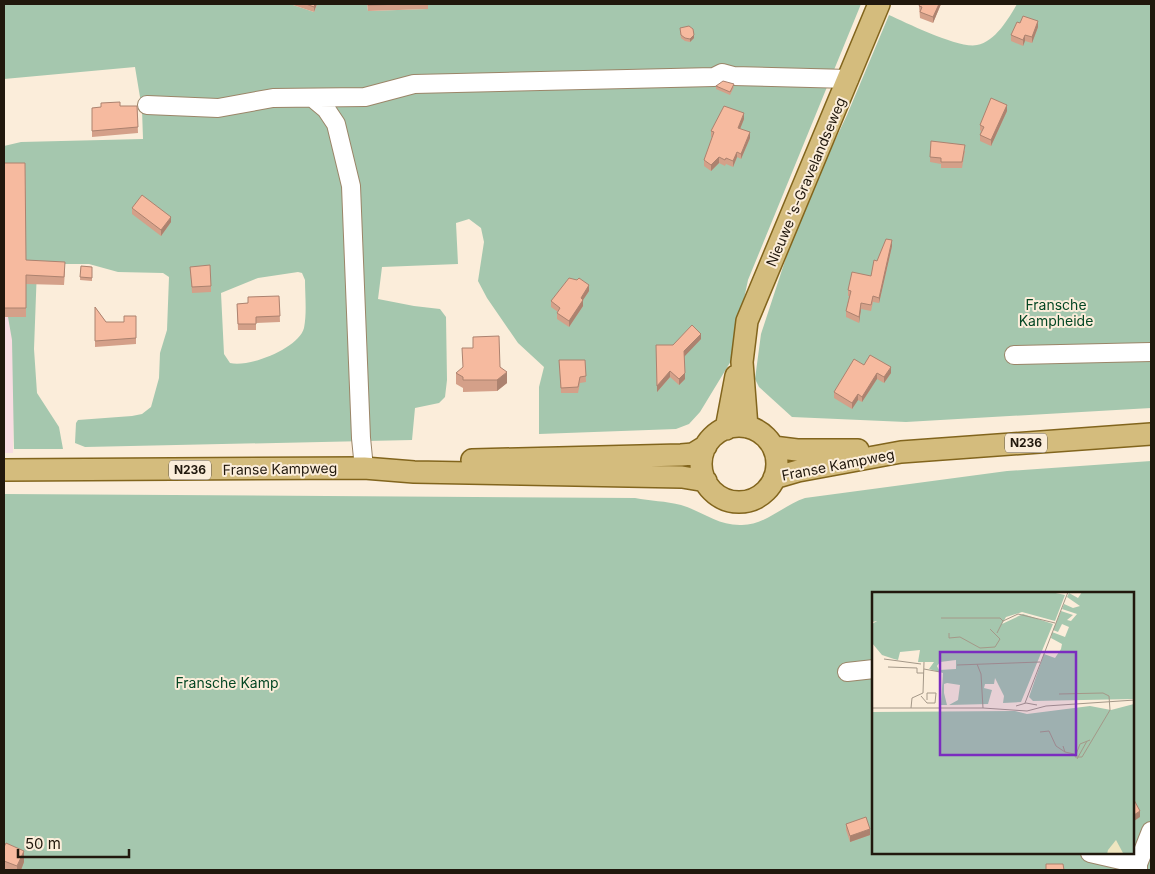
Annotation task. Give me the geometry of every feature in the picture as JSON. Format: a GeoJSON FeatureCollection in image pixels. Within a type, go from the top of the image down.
{"type":"FeatureCollection","features":[{"type":"Feature","properties":{"kind":"main road","name":"Nieuwe 's-Gravelandseweg"},"geometry":{"type":"LineString","coordinates":[[747,427],[742,362],[747,321],[880,4]]}},
{"type":"Feature","properties":{"kind":"main road","name":"Nieuwe 's-Gravelandseweg"},"geometry":{"type":"LineString","coordinates":[[726,429],[734,380],[742,362]]}},
{"type":"Feature","properties":{"kind":"main road"},"geometry":{"type":"LineString","coordinates":[[706,446],[701,467],[706,481],[719,496],[742,502],[764,493],[774,478],[777,462],[773,447],[768,439],[758,431],[747,427],[733,426],[726,429]]}},
{"type":"Feature","properties":{"kind":"main road","name":"N236"},"geometry":{"type":"LineString","coordinates":[[706,446],[720,431],[726,429]]}},
{"type":"Feature","properties":{"kind":"main road","name":"Franse Kampweg"},"geometry":{"type":"LineString","coordinates":[[773,447],[797,450],[901,452],[1151,434]]}},
{"type":"Feature","properties":{"kind":"main road","name":"Franse Kampweg"},"geometry":{"type":"LineString","coordinates":[[364,468],[413,461],[681,455],[693,454],[706,446]]}},
{"type":"Feature","properties":{"kind":"main road","name":"Franse Kampweg"},"geometry":{"type":"LineString","coordinates":[[774,478],[798,471],[901,452]]}},
{"type":"Feature","properties":{"kind":"main road","name":"Franse Kampweg"},"geometry":{"type":"LineString","coordinates":[[8,472],[364,468],[414,472],[682,476],[706,481]]}},
{"type":"Feature","properties":{"kind":"lane"},"geometry":{"type":"LineString","coordinates":[[147,105],[218,108],[273,98],[365,97],[414,84],[714,77],[722,73],[733,76],[849,79]]}},
{"type":"Feature","properties":{"kind":"lane"},"geometry":{"type":"LineString","coordinates":[[314,99],[326,109],[336,124],[351,186],[361,438],[364,468]]}},
{"type":"Feature","properties":{"kind":"lane"},"geometry":{"type":"LineString","coordinates":[[1014,355],[1151,352]]}},
{"type":"Feature","properties":{"kind":"lane"},"geometry":{"type":"LineString","coordinates":[[847,672],[872,669]]}},
{"type":"Feature","properties":{"kind":"lane"},"geometry":{"type":"LineString","coordinates":[[1093,854],[1138,867],[1151,831]]}},
{"type":"Feature","properties":{"kind":"shaded area"},"geometry":{"type":"Polygon","coordinates":[[[4,167],[19,170],[13,453],[4,453],[4,167]]]}},
{"type":"Feature","properties":{"kind":"green space"},"geometry":{"type":"Polygon","coordinates":[[[4,4],[290,4],[314,12],[317,4],[367,4],[368,11],[427,9],[428,4],[861,4],[748,280],[731,361],[700,412],[689,424],[676,429],[539,434],[539,387],[544,367],[518,343],[487,298],[478,281],[484,242],[481,228],[469,219],[456,223],[458,264],[382,267],[378,299],[440,309],[446,317],[447,380],[445,397],[439,403],[415,408],[412,440],[85,447],[75,443],[76,423],[78,420],[132,416],[142,414],[151,407],[159,378],[160,353],[167,330],[169,277],[163,273],[118,272],[89,264],[64,264],[37,268],[34,349],[37,393],[59,427],[63,449],[14,449],[12,340],[8,317],[4,146],[21,142],[143,139],[142,109],[135,67],[4,79],[4,4]],[[302,273],[258,278],[221,293],[224,354],[230,363],[249,362],[272,355],[293,343],[300,335],[304,328],[306,310],[305,280],[302,273]]]}},
{"type":"Feature","properties":{"kind":"green space","name":"Fransche Kampheide"},"geometry":{"type":"Polygon","coordinates":[[[1017,4],[1151,4],[1151,408],[906,422],[792,417],[759,387],[755,379],[761,334],[801,212],[847,115],[889,15],[946,39],[958,43],[977,45],[984,43],[995,34],[1006,22],[1017,4]]]}},
{"type":"Feature","properties":{"kind":"green space","name":"Fransche Kamp"},"geometry":{"type":"Polygon","coordinates":[[[1151,461],[1151,870],[4,870],[4,494],[635,498],[681,505],[718,521],[733,525],[759,522],[805,498],[1007,471],[1151,461]]]}},
{"type":"Feature","properties":{"kind":"building"},"geometry":{"type":"Polygon","coordinates":[[[367,4],[407,4],[368,5],[367,4]]]}},
{"type":"Feature","properties":{"kind":"building"},"geometry":{"type":"Polygon","coordinates":[[[920,4],[939,4],[933,17],[920,12],[922,7],[919,6],[920,4]]]}},
{"type":"Feature","properties":{"kind":"building"},"geometry":{"type":"Polygon","coordinates":[[[1023,16],[1038,21],[1032,37],[1025,35],[1023,40],[1011,35],[1017,22],[1020,23],[1023,16]]]}},
{"type":"Feature","properties":{"kind":"building"},"geometry":{"type":"Polygon","coordinates":[[[689,26],[693,29],[694,35],[690,39],[681,35],[680,28],[689,26]]]}},
{"type":"Feature","properties":{"kind":"building"},"geometry":{"type":"Polygon","coordinates":[[[723,81],[734,84],[730,92],[716,86],[723,81]]]}},
{"type":"Feature","properties":{"kind":"building"},"geometry":{"type":"Polygon","coordinates":[[[991,98],[1007,105],[991,140],[980,135],[984,127],[980,125],[991,98]]]}},
{"type":"Feature","properties":{"kind":"building"},"geometry":{"type":"Polygon","coordinates":[[[120,102],[120,106],[137,106],[138,127],[92,131],[92,108],[101,107],[101,103],[120,102]]]}},
{"type":"Feature","properties":{"kind":"building"},"geometry":{"type":"Polygon","coordinates":[[[724,106],[744,113],[738,128],[750,132],[741,154],[737,152],[733,161],[719,157],[711,165],[704,160],[714,132],[711,131],[724,106]]]}},
{"type":"Feature","properties":{"kind":"building"},"geometry":{"type":"Polygon","coordinates":[[[931,141],[965,145],[962,162],[941,162],[941,158],[930,157],[931,141]]]}},
{"type":"Feature","properties":{"kind":"building"},"geometry":{"type":"Polygon","coordinates":[[[4,163],[25,163],[26,260],[65,262],[64,277],[26,275],[26,308],[4,308],[4,163]]]}},
{"type":"Feature","properties":{"kind":"building"},"geometry":{"type":"Polygon","coordinates":[[[142,195],[171,217],[161,230],[132,208],[142,195]]]}},
{"type":"Feature","properties":{"kind":"building"},"geometry":{"type":"Polygon","coordinates":[[[886,239],[892,240],[879,298],[873,296],[871,305],[861,303],[859,317],[846,311],[851,291],[848,290],[852,272],[871,276],[874,260],[877,261],[886,239]]]}},
{"type":"Feature","properties":{"kind":"building"},"geometry":{"type":"Polygon","coordinates":[[[210,265],[211,286],[192,287],[190,267],[210,265]]]}},
{"type":"Feature","properties":{"kind":"building"},"geometry":{"type":"Polygon","coordinates":[[[81,266],[92,267],[92,278],[80,277],[81,266]]]}},
{"type":"Feature","properties":{"kind":"building"},"geometry":{"type":"Polygon","coordinates":[[[569,278],[577,280],[579,278],[589,285],[581,298],[583,300],[569,321],[557,313],[560,308],[551,301],[569,278]]]}},
{"type":"Feature","properties":{"kind":"building"},"geometry":{"type":"Polygon","coordinates":[[[279,296],[280,316],[256,317],[256,324],[238,324],[237,304],[248,303],[248,297],[279,296]]]}},
{"type":"Feature","properties":{"kind":"building"},"geometry":{"type":"Polygon","coordinates":[[[95,307],[106,322],[124,322],[124,316],[136,316],[136,338],[95,341],[95,307]]]}},
{"type":"Feature","properties":{"kind":"building"},"geometry":{"type":"Polygon","coordinates":[[[692,325],[701,334],[684,351],[685,373],[679,379],[670,371],[657,386],[656,345],[673,345],[692,325]]]}},
{"type":"Feature","properties":{"kind":"building"},"geometry":{"type":"Polygon","coordinates":[[[499,336],[500,367],[507,372],[497,380],[463,380],[463,377],[456,373],[463,367],[462,348],[473,348],[473,337],[499,336]]]}},
{"type":"Feature","properties":{"kind":"building"},"geometry":{"type":"Polygon","coordinates":[[[870,355],[891,367],[884,377],[877,373],[862,397],[858,394],[852,403],[834,392],[854,359],[864,365],[870,355]]]}},
{"type":"Feature","properties":{"kind":"building"},"geometry":{"type":"Polygon","coordinates":[[[559,360],[585,360],[586,376],[580,377],[578,387],[561,388],[559,360]]]}},
{"type":"Feature","properties":{"kind":"building"},"geometry":{"type":"Polygon","coordinates":[[[1135,802],[1140,811],[1135,814],[1135,802]]]}},
{"type":"Feature","properties":{"kind":"building"},"geometry":{"type":"Polygon","coordinates":[[[866,817],[870,829],[850,836],[846,824],[866,817]]]}},
{"type":"Feature","properties":{"kind":"building"},"geometry":{"type":"Polygon","coordinates":[[[6,843],[24,851],[17,866],[4,861],[4,847],[6,843]]]}},
{"type":"Feature","properties":{"kind":"building"},"geometry":{"type":"Polygon","coordinates":[[[1046,864],[1063,864],[1064,870],[1046,870],[1046,864]]]}}]}
